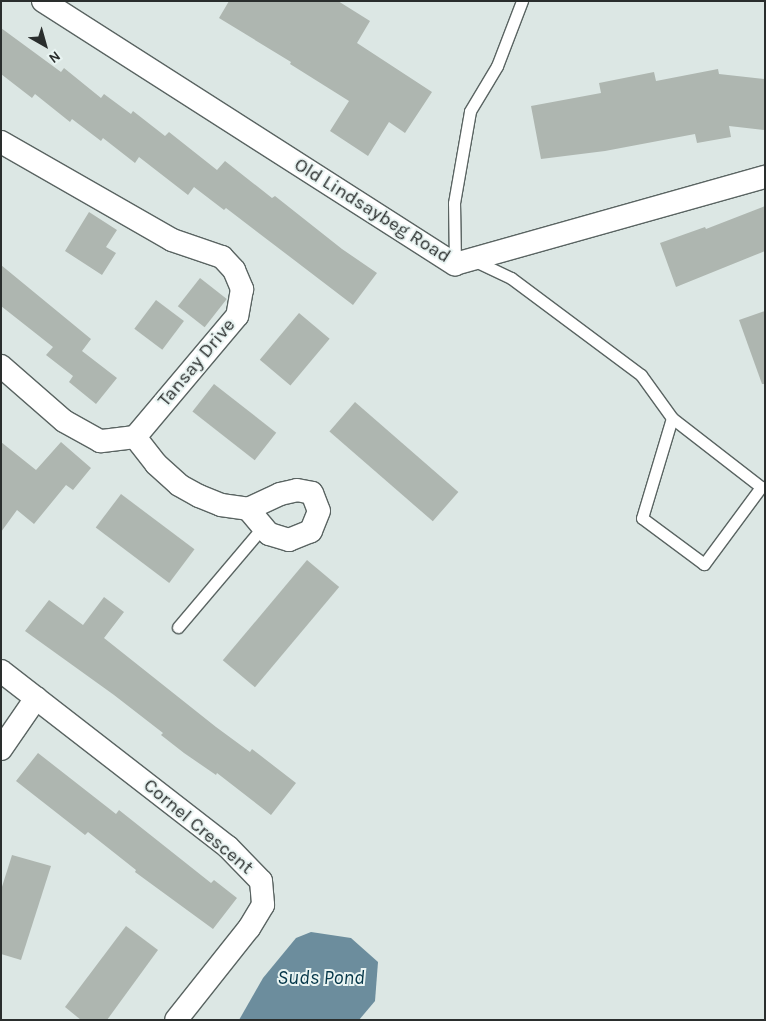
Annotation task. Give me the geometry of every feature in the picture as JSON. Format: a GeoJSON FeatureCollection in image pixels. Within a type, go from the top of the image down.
{"type":"FeatureCollection","features":[{"type":"Feature","properties":{"kind":"street","name":"Old Lindsaybeg Road"},"geometry":{"type":"LineString","coordinates":[[43,1],[463,262],[765,177]]}},
{"type":"Feature","properties":{"kind":"street","name":"Tansay Drive"},"geometry":{"type":"LineString","coordinates":[[1,142],[172,240],[222,256],[234,270],[242,289],[237,316],[135,437]]}},
{"type":"Feature","properties":{"kind":"street"},"geometry":{"type":"LineString","coordinates":[[1,366],[64,421],[100,441],[135,437],[156,464],[179,485],[221,505],[248,509],[280,494],[297,490],[312,493],[319,511],[311,531],[289,540],[269,534],[262,528],[248,509]]}},
{"type":"Feature","properties":{"kind":"street","name":"Cornel Crescent"},"geometry":{"type":"LineString","coordinates":[[1,671],[228,847],[261,881],[263,905],[250,928],[176,1020]]}},
{"type":"Feature","properties":{"kind":"street"},"geometry":{"type":"LineString","coordinates":[[1,749],[36,698]]}},
{"type":"Feature","properties":{"kind":"lane"},"geometry":{"type":"LineString","coordinates":[[522,1],[497,66],[470,111],[454,203],[463,262],[511,278],[641,375],[672,418],[762,487],[704,564],[642,518],[672,418]]}},
{"type":"Feature","properties":{"kind":"lane"},"geometry":{"type":"LineString","coordinates":[[178,627],[262,528]]}},
{"type":"Feature","properties":{"kind":"water","name":"Suds Pond"},"geometry":{"type":"Polygon","coordinates":[[[311,932],[351,938],[378,962],[375,1001],[359,1020],[239,1020],[263,978],[296,938],[311,932]]]}},
{"type":"Feature","properties":{"kind":"building"},"geometry":{"type":"Polygon","coordinates":[[[229,1],[338,1],[370,21],[357,43],[432,92],[405,133],[389,122],[368,156],[330,131],[349,101],[290,64],[291,62],[219,18],[229,1]]]}},
{"type":"Feature","properties":{"kind":"building"},"geometry":{"type":"Polygon","coordinates":[[[1,28],[61,72],[64,68],[101,98],[104,94],[131,114],[133,111],[165,136],[169,132],[217,170],[225,161],[272,198],[275,196],[342,249],[377,273],[353,305],[226,208],[224,210],[194,187],[188,195],[139,157],[135,163],[103,138],[101,141],[72,119],[70,122],[35,94],[32,98],[1,74],[1,28]]]}},
{"type":"Feature","properties":{"kind":"building"},"geometry":{"type":"Polygon","coordinates":[[[718,69],[719,74],[765,79],[765,130],[729,126],[731,137],[697,143],[695,134],[605,151],[541,159],[531,106],[601,93],[599,83],[654,72],[656,81],[718,69]]]}},
{"type":"Feature","properties":{"kind":"building"},"geometry":{"type":"Polygon","coordinates":[[[765,206],[765,251],[676,287],[660,243],[705,227],[706,229],[765,206]]]}},
{"type":"Feature","properties":{"kind":"building"},"geometry":{"type":"Polygon","coordinates":[[[89,212],[117,230],[106,247],[116,253],[102,275],[65,251],[89,212]]]}},
{"type":"Feature","properties":{"kind":"building"},"geometry":{"type":"Polygon","coordinates":[[[1,265],[91,339],[82,351],[117,378],[96,404],[69,382],[73,376],[46,355],[53,347],[1,306],[1,265]]]}},
{"type":"Feature","properties":{"kind":"building"},"geometry":{"type":"Polygon","coordinates":[[[200,278],[227,299],[205,327],[178,306],[200,278]]]}},
{"type":"Feature","properties":{"kind":"building"},"geometry":{"type":"Polygon","coordinates":[[[156,300],[184,321],[162,350],[134,329],[156,300]]]}},
{"type":"Feature","properties":{"kind":"building"},"geometry":{"type":"Polygon","coordinates":[[[765,311],[765,384],[762,384],[739,320],[765,311]]]}},
{"type":"Feature","properties":{"kind":"building"},"geometry":{"type":"Polygon","coordinates":[[[299,313],[330,339],[290,385],[260,360],[299,313]]]}},
{"type":"Feature","properties":{"kind":"building"},"geometry":{"type":"Polygon","coordinates":[[[214,384],[276,433],[255,460],[192,412],[214,384]]]}},
{"type":"Feature","properties":{"kind":"building"},"geometry":{"type":"Polygon","coordinates":[[[355,402],[458,492],[433,521],[329,431],[355,402]]]}},
{"type":"Feature","properties":{"kind":"building"},"geometry":{"type":"Polygon","coordinates":[[[1,442],[36,470],[61,442],[91,468],[73,490],[66,485],[34,524],[17,510],[1,532],[1,442]]]}},
{"type":"Feature","properties":{"kind":"building"},"geometry":{"type":"Polygon","coordinates":[[[121,494],[194,549],[169,583],[96,528],[121,494]]]}},
{"type":"Feature","properties":{"kind":"building"},"geometry":{"type":"Polygon","coordinates":[[[307,560],[339,587],[255,687],[223,660],[307,560]]]}},
{"type":"Feature","properties":{"kind":"building"},"geometry":{"type":"Polygon","coordinates":[[[104,597],[124,612],[104,638],[216,727],[250,752],[252,749],[296,783],[271,815],[217,773],[216,775],[184,753],[161,735],[163,733],[114,695],[25,631],[49,600],[83,625],[104,597]]]}},
{"type":"Feature","properties":{"kind":"building"},"geometry":{"type":"Polygon","coordinates":[[[38,753],[116,814],[119,810],[211,883],[214,880],[237,898],[213,929],[135,872],[136,870],[88,832],[85,835],[16,781],[38,753]]]}},
{"type":"Feature","properties":{"kind":"building"},"geometry":{"type":"Polygon","coordinates":[[[12,855],[51,866],[21,960],[1,954],[1,890],[12,855]]]}},
{"type":"Feature","properties":{"kind":"building"},"geometry":{"type":"Polygon","coordinates":[[[126,926],[158,950],[107,1020],[81,1020],[65,1007],[126,926]]]}}]}
